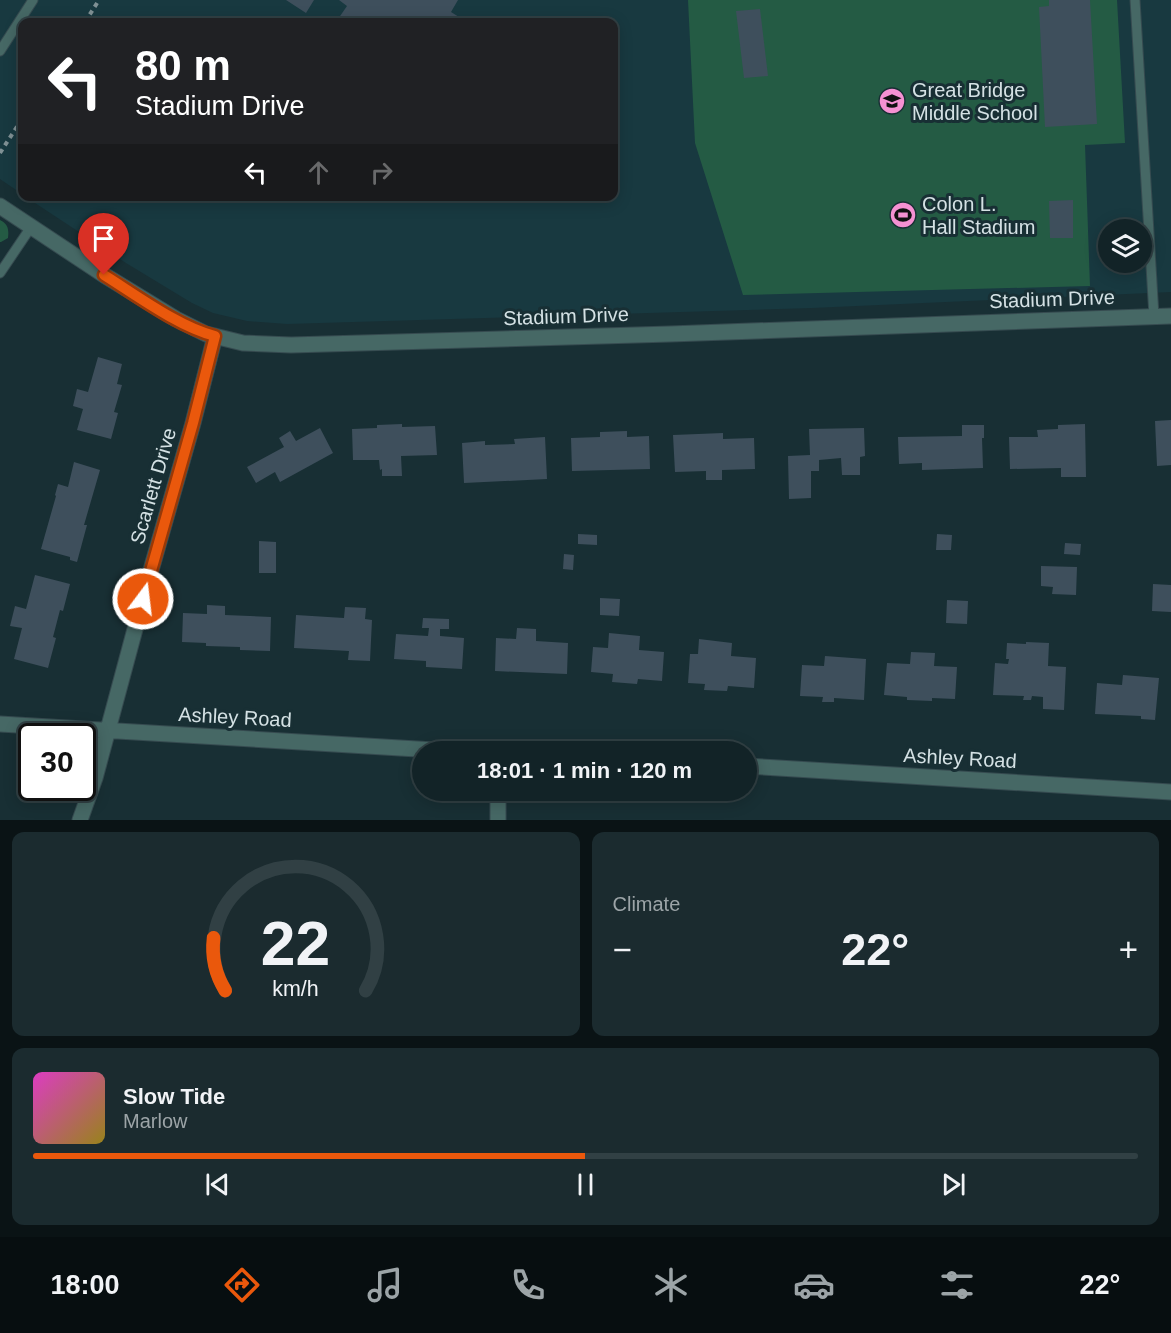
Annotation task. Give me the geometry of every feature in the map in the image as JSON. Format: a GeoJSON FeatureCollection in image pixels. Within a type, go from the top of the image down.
{"type":"FeatureCollection","features":[{"type":"Feature","properties":{"kind":"street","name":"Stadium Drive"},"geometry":{"type":"LineString","coordinates":[[0,206],[104,275],[176,319],[206,334],[243,343],[291,345],[1171,316]]}},
{"type":"Feature","properties":{"kind":"street","name":"Scarlett Drive"},"geometry":{"type":"LineString","coordinates":[[80,820],[94,778],[215,336]]}},
{"type":"Feature","properties":{"kind":"street","name":"Ashley Road"},"geometry":{"type":"LineString","coordinates":[[0,724],[412,749]]}},
{"type":"Feature","properties":{"kind":"street","name":"Ashley Road"},"geometry":{"type":"LineString","coordinates":[[757,767],[1171,792]]}},
{"type":"Feature","properties":{"kind":"street"},"geometry":{"type":"LineString","coordinates":[[498,801],[498,820]]}},
{"type":"Feature","properties":{"kind":"lane"},"geometry":{"type":"LineString","coordinates":[[21,18],[33,0]]}},
{"type":"Feature","properties":{"kind":"lane"},"geometry":{"type":"LineString","coordinates":[[1135,0],[1154,316]]}},
{"type":"Feature","properties":{"kind":"lane"},"geometry":{"type":"LineString","coordinates":[[0,51],[18,23]]}},
{"type":"Feature","properties":{"kind":"lane"},"geometry":{"type":"LineString","coordinates":[[0,273],[31,227]]}},
{"type":"Feature","properties":{"kind":"path"},"geometry":{"type":"LineString","coordinates":[[88,18],[99,0]]}},
{"type":"Feature","properties":{"kind":"path"},"geometry":{"type":"LineString","coordinates":[[0,153],[18,125]]}},
{"type":"Feature","properties":{"kind":"shaded area","name":"Great Bridge Middle School"},"geometry":{"type":"Polygon","coordinates":[[[0,0],[1171,0],[1171,292],[812,308],[287,324],[247,321],[213,313],[126,263],[32,201],[618,201],[618,18],[18,18],[18,191],[0,179],[0,0]]]}},
{"type":"Feature","properties":{"kind":"green space","name":"Colon L. Hall Stadium"},"geometry":{"type":"Polygon","coordinates":[[[688,0],[1117,0],[1125,143],[1085,145],[1090,286],[743,295],[695,143],[688,0]]]}},
{"type":"Feature","properties":{"kind":"green space"},"geometry":{"type":"Polygon","coordinates":[[[0,220],[6,225],[8,232],[8,238],[1,242],[0,242],[0,220]]]}},
{"type":"Feature","properties":{"kind":"building"},"geometry":{"type":"Polygon","coordinates":[[[286,0],[314,0],[306,13],[286,0]]]}},
{"type":"Feature","properties":{"kind":"building"},"geometry":{"type":"Polygon","coordinates":[[[339,0],[458,0],[451,12],[461,18],[339,18],[347,6],[339,0]]]}},
{"type":"Feature","properties":{"kind":"building"},"geometry":{"type":"Polygon","coordinates":[[[1049,0],[1090,0],[1097,124],[1045,127],[1039,7],[1049,6],[1049,0]]]}},
{"type":"Feature","properties":{"kind":"building"},"geometry":{"type":"Polygon","coordinates":[[[760,9],[768,76],[744,78],[736,11],[760,9]]]}},
{"type":"Feature","properties":{"kind":"building"},"geometry":{"type":"Polygon","coordinates":[[[1073,200],[1073,238],[1050,238],[1049,201],[1073,200]]]}},
{"type":"Feature","properties":{"kind":"building"},"geometry":{"type":"Polygon","coordinates":[[[98,357],[122,364],[117,384],[122,385],[114,412],[118,413],[111,439],[77,430],[83,409],[73,406],[77,389],[88,392],[98,357]]]}},
{"type":"Feature","properties":{"kind":"building"},"geometry":{"type":"Polygon","coordinates":[[[1171,420],[1171,465],[1157,466],[1155,421],[1171,420]]]}},
{"type":"Feature","properties":{"kind":"building"},"geometry":{"type":"Polygon","coordinates":[[[402,424],[402,427],[435,426],[437,455],[401,456],[402,476],[382,476],[379,460],[353,460],[352,429],[402,424]]]}},
{"type":"Feature","properties":{"kind":"building"},"geometry":{"type":"Polygon","coordinates":[[[1085,424],[1086,477],[1061,477],[1061,468],[1010,469],[1009,437],[1038,437],[1037,430],[1058,429],[1058,425],[1085,424]]]}},
{"type":"Feature","properties":{"kind":"building"},"geometry":{"type":"Polygon","coordinates":[[[962,425],[984,425],[983,468],[922,470],[922,463],[899,464],[898,437],[962,436],[962,425]]]}},
{"type":"Feature","properties":{"kind":"building"},"geometry":{"type":"Polygon","coordinates":[[[320,428],[333,453],[280,482],[275,472],[256,483],[247,467],[284,447],[279,438],[290,431],[296,441],[320,428]]]}},
{"type":"Feature","properties":{"kind":"building"},"geometry":{"type":"Polygon","coordinates":[[[864,428],[865,456],[860,457],[860,475],[842,475],[841,458],[819,460],[819,471],[811,471],[811,498],[789,499],[788,456],[810,455],[809,429],[864,428]]]}},
{"type":"Feature","properties":{"kind":"building"},"geometry":{"type":"Polygon","coordinates":[[[627,431],[627,437],[649,436],[650,469],[572,471],[571,438],[600,437],[600,432],[627,431]]]}},
{"type":"Feature","properties":{"kind":"building"},"geometry":{"type":"Polygon","coordinates":[[[723,433],[723,439],[754,438],[755,469],[722,470],[722,480],[706,480],[706,471],[675,472],[673,435],[723,433]]]}},
{"type":"Feature","properties":{"kind":"building"},"geometry":{"type":"Polygon","coordinates":[[[545,437],[547,479],[464,483],[462,443],[485,441],[485,445],[515,444],[514,439],[545,437]]]}},
{"type":"Feature","properties":{"kind":"building"},"geometry":{"type":"Polygon","coordinates":[[[74,462],[100,470],[84,525],[87,525],[77,562],[70,560],[70,557],[41,549],[58,484],[68,487],[74,462]]]}},
{"type":"Feature","properties":{"kind":"building"},"geometry":{"type":"Polygon","coordinates":[[[578,534],[597,535],[597,545],[578,544],[578,534]]]}},
{"type":"Feature","properties":{"kind":"building"},"geometry":{"type":"Polygon","coordinates":[[[937,534],[952,535],[951,550],[936,550],[937,534]]]}},
{"type":"Feature","properties":{"kind":"building"},"geometry":{"type":"Polygon","coordinates":[[[259,541],[276,542],[276,573],[259,573],[259,541]]]}},
{"type":"Feature","properties":{"kind":"building"},"geometry":{"type":"Polygon","coordinates":[[[1065,543],[1081,544],[1080,555],[1064,554],[1065,543]]]}},
{"type":"Feature","properties":{"kind":"building"},"geometry":{"type":"Polygon","coordinates":[[[564,554],[574,555],[573,570],[563,569],[564,554]]]}},
{"type":"Feature","properties":{"kind":"building"},"geometry":{"type":"Polygon","coordinates":[[[1041,566],[1077,567],[1076,595],[1052,594],[1053,587],[1041,586],[1041,566]]]}},
{"type":"Feature","properties":{"kind":"building"},"geometry":{"type":"Polygon","coordinates":[[[35,575],[70,584],[63,611],[60,610],[48,668],[14,659],[22,628],[10,626],[15,606],[26,609],[35,575]]]}},
{"type":"Feature","properties":{"kind":"building"},"geometry":{"type":"Polygon","coordinates":[[[1153,584],[1171,585],[1171,612],[1152,611],[1153,584]]]}},
{"type":"Feature","properties":{"kind":"building"},"geometry":{"type":"Polygon","coordinates":[[[600,598],[620,599],[619,616],[600,615],[600,598]]]}},
{"type":"Feature","properties":{"kind":"building"},"geometry":{"type":"Polygon","coordinates":[[[947,600],[968,601],[967,624],[946,623],[947,600]]]}},
{"type":"Feature","properties":{"kind":"building"},"geometry":{"type":"Polygon","coordinates":[[[207,605],[225,606],[225,615],[271,617],[270,651],[240,650],[240,647],[206,646],[206,643],[182,642],[183,613],[207,614],[207,605]]]}},
{"type":"Feature","properties":{"kind":"building"},"geometry":{"type":"Polygon","coordinates":[[[345,607],[366,608],[365,619],[372,620],[370,661],[348,660],[349,651],[294,648],[296,615],[344,618],[345,607]]]}},
{"type":"Feature","properties":{"kind":"building"},"geometry":{"type":"Polygon","coordinates":[[[423,618],[449,619],[449,629],[440,629],[440,636],[464,638],[462,669],[426,667],[426,661],[394,659],[396,634],[428,636],[429,628],[422,628],[423,618]]]}},
{"type":"Feature","properties":{"kind":"building"},"geometry":{"type":"Polygon","coordinates":[[[517,628],[536,629],[536,641],[568,643],[567,674],[495,671],[496,638],[516,639],[517,628]]]}},
{"type":"Feature","properties":{"kind":"building"},"geometry":{"type":"Polygon","coordinates":[[[609,633],[640,636],[639,650],[664,652],[662,681],[638,679],[637,684],[612,682],[613,674],[591,672],[593,647],[608,648],[609,633]]]}},
{"type":"Feature","properties":{"kind":"building"},"geometry":{"type":"Polygon","coordinates":[[[699,639],[732,643],[731,656],[756,658],[754,688],[728,686],[727,691],[704,690],[705,684],[688,683],[690,654],[698,654],[699,639]]]}},
{"type":"Feature","properties":{"kind":"building"},"geometry":{"type":"Polygon","coordinates":[[[1026,642],[1049,643],[1048,666],[1066,667],[1064,710],[1043,709],[1043,697],[1032,696],[1031,700],[1023,700],[1024,696],[993,695],[995,663],[1008,664],[1007,643],[1026,644],[1026,642]]]}},
{"type":"Feature","properties":{"kind":"building"},"geometry":{"type":"Polygon","coordinates":[[[911,652],[935,653],[934,666],[957,667],[955,699],[907,700],[907,697],[884,695],[887,663],[910,664],[911,652]]]}},
{"type":"Feature","properties":{"kind":"building"},"geometry":{"type":"Polygon","coordinates":[[[825,656],[866,659],[864,700],[834,698],[834,702],[822,702],[823,697],[800,696],[802,665],[824,666],[825,656]]]}},
{"type":"Feature","properties":{"kind":"building"},"geometry":{"type":"Polygon","coordinates":[[[1123,675],[1159,678],[1155,720],[1141,719],[1141,716],[1095,714],[1097,683],[1122,685],[1123,675]]]}},
{"type":"Feature","properties":{"kind":"place","name":"Great Bridge Middle School"},"geometry":{"type":"Point","coordinates":[892,101]}},
{"type":"Feature","properties":{"kind":"place","name":"Colon L. Hall Stadium"},"geometry":{"type":"Point","coordinates":[903,215]}},
{"type":"Feature","properties":{"kind":"route"},"geometry":{"type":"LineString","coordinates":[[104,275],[176,319],[215,336],[143,599]]}}]}
